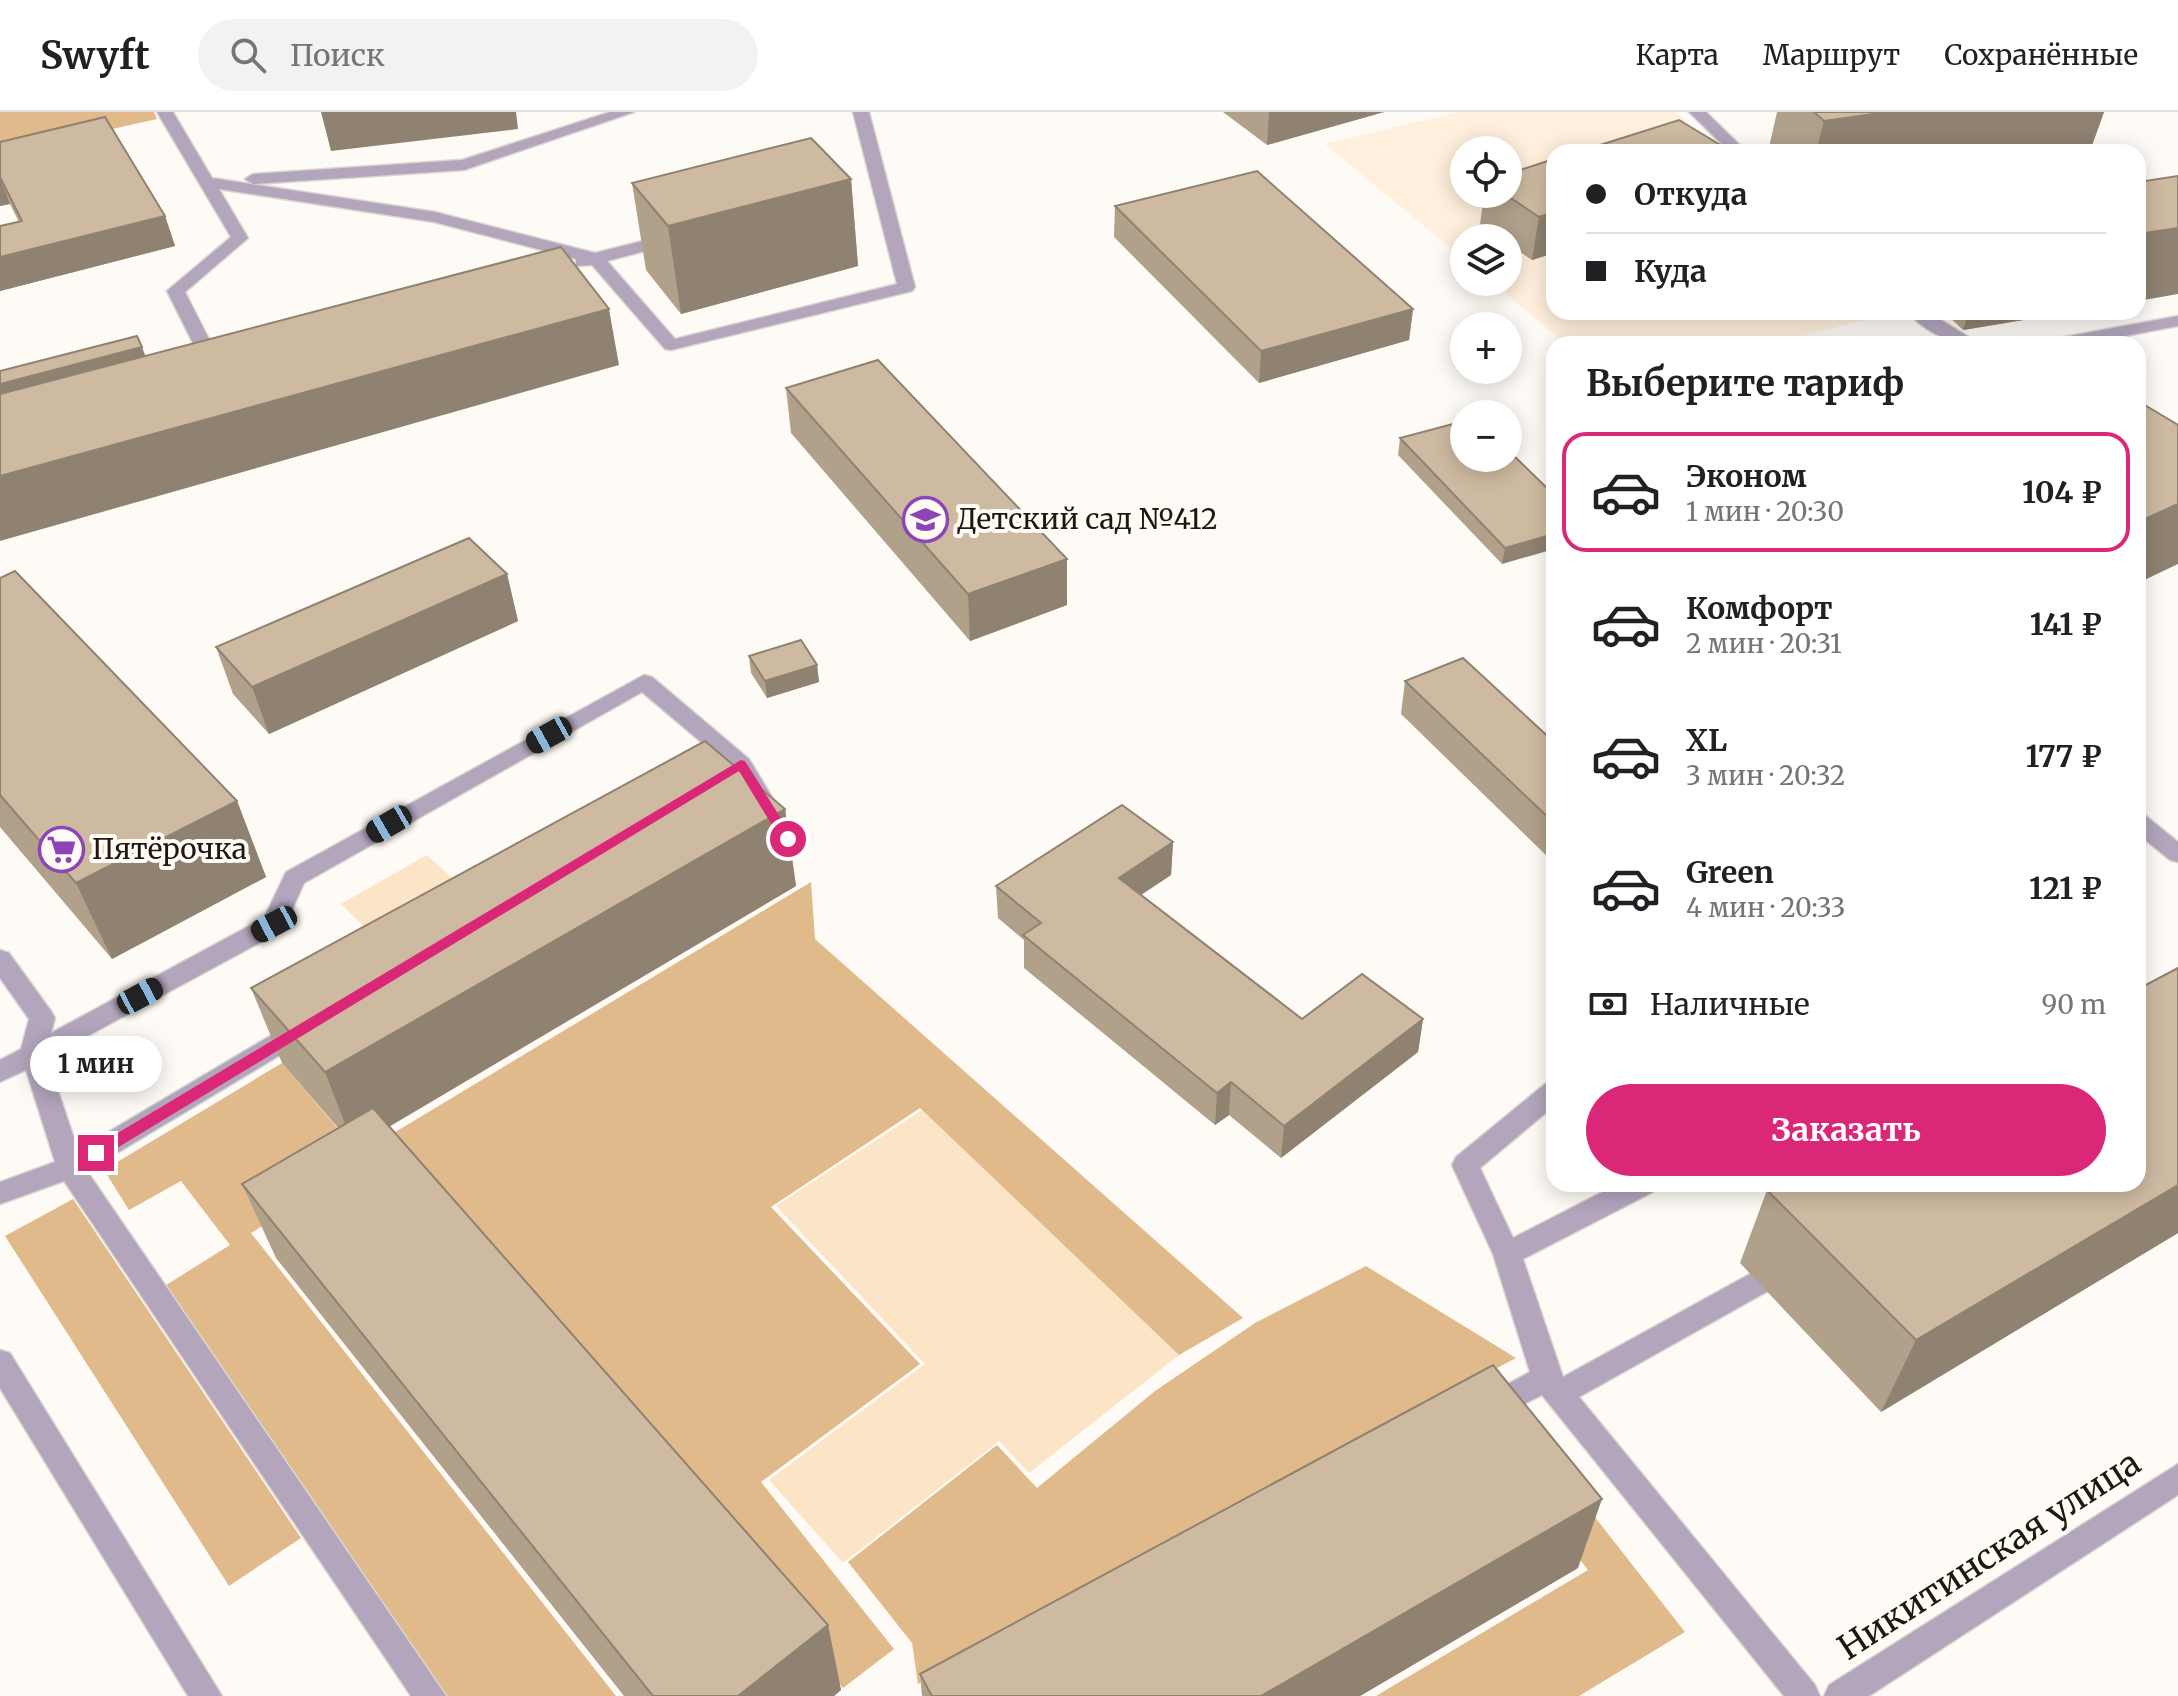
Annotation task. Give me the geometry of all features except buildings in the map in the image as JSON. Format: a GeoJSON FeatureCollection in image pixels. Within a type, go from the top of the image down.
{"type":"FeatureCollection","features":[{"type":"Feature","properties":{"kind":"street"},"geometry":{"type":"LineString","coordinates":[[165,112],[240,238],[176,291],[212,361]]}},
{"type":"Feature","properties":{"kind":"street"},"geometry":{"type":"LineString","coordinates":[[206,182],[464,165],[626,112]]}},
{"type":"Feature","properties":{"kind":"street"},"geometry":{"type":"LineString","coordinates":[[206,182],[435,217],[596,259],[671,345],[906,287],[861,112]]}},
{"type":"Feature","properties":{"kind":"street"},"geometry":{"type":"LineString","coordinates":[[1697,112],[1731,144]]}},
{"type":"Feature","properties":{"kind":"street"},"geometry":{"type":"LineString","coordinates":[[565,267],[695,232]]}},
{"type":"Feature","properties":{"kind":"street"},"geometry":{"type":"LineString","coordinates":[[1926,320],[1955,336]]}},
{"type":"Feature","properties":{"kind":"street"},"geometry":{"type":"LineString","coordinates":[[2097,336],[2178,321]]}},
{"type":"Feature","properties":{"kind":"street"},"geometry":{"type":"LineString","coordinates":[[0,1072],[274,924],[294,878],[644,682],[741,764],[780,827]]}},
{"type":"Feature","properties":{"kind":"street"},"geometry":{"type":"LineString","coordinates":[[688,796],[741,764]]}},
{"type":"Feature","properties":{"kind":"street"},"geometry":{"type":"LineString","coordinates":[[2146,828],[2178,854]]}},
{"type":"Feature","properties":{"kind":"street"},"geometry":{"type":"LineString","coordinates":[[0,959],[42,1018],[33,1053],[70,1168],[430,1696]]}},
{"type":"Feature","properties":{"kind":"street"},"geometry":{"type":"LineString","coordinates":[[0,1193],[70,1168],[326,1015]]}},
{"type":"Feature","properties":{"kind":"street"},"geometry":{"type":"LineString","coordinates":[[1546,1098],[1465,1165],[1507,1254],[1552,1386],[1804,1696]]}},
{"type":"Feature","properties":{"kind":"street"},"geometry":{"type":"LineString","coordinates":[[1507,1254],[1627,1192]]}},
{"type":"Feature","properties":{"kind":"street"},"geometry":{"type":"LineString","coordinates":[[1464,1423],[1552,1386],[1758,1283]]}},
{"type":"Feature","properties":{"kind":"street"},"geometry":{"type":"LineString","coordinates":[[0,1362],[206,1696]]}},
{"type":"Feature","properties":{"kind":"street","name":"Никитинская улица"},"geometry":{"type":"LineString","coordinates":[[1840,1696],[2178,1478]]}},
{"type":"Feature","properties":{"kind":"shaded area"},"geometry":{"type":"Polygon","coordinates":[[[0,112],[154,112],[157,119],[0,154],[0,112]]]}},
{"type":"Feature","properties":{"kind":"shaded area"},"geometry":{"type":"Polygon","coordinates":[[[1459,112],[1675,112],[1712,144],[1546,144],[1546,320],[1865,320],[1800,336],[1556,336],[1509,296],[1522,296],[1522,224],[1450,224],[1450,247],[1325,144],[1459,112]]]}},
{"type":"Feature","properties":{"kind":"shaded area"},"geometry":{"type":"Polygon","coordinates":[[[427,855],[464,889],[378,940],[341,904],[427,855]]]}},
{"type":"Feature","properties":{"kind":"shaded area"},"geometry":{"type":"Polygon","coordinates":[[[811,882],[815,939],[1243,1318],[1179,1355],[920,1108],[771,1207],[920,1364],[761,1482],[894,1649],[843,1688],[377,1143],[811,882]]]}},
{"type":"Feature","properties":{"kind":"shaded area"},"geometry":{"type":"Polygon","coordinates":[[[282,1063],[366,1162],[251,1233],[616,1696],[445,1696],[163,1287],[230,1245],[181,1181],[129,1210],[104,1170],[282,1063]]]}},
{"type":"Feature","properties":{"kind":"shaded area"},"geometry":{"type":"Polygon","coordinates":[[[922,1110],[1179,1355],[1029,1473],[999,1441],[843,1563],[769,1480],[925,1364],[776,1206],[922,1110]]]}},
{"type":"Feature","properties":{"kind":"shaded area"},"geometry":{"type":"Polygon","coordinates":[[[73,1199],[301,1538],[229,1586],[5,1236],[73,1199]]]}},
{"type":"Feature","properties":{"kind":"shaded area"},"geometry":{"type":"Polygon","coordinates":[[[1366,1266],[1516,1358],[1219,1515],[918,1684],[912,1643],[848,1562],[997,1445],[1037,1488],[1155,1391],[1255,1323],[1366,1266]]]}},
{"type":"Feature","properties":{"kind":"shaded area"},"geometry":{"type":"Polygon","coordinates":[[[1514,1414],[1685,1632],[1579,1696],[1376,1696],[1588,1570],[1481,1432],[1514,1414]]]}},
{"type":"Feature","properties":{"kind":"place","name":"Детский сад №412"},"geometry":{"type":"Point","coordinates":[926,519]}},
{"type":"Feature","properties":{"kind":"place","name":"Пятёрочка"},"geometry":{"type":"Point","coordinates":[61,849]}},
{"type":"Feature","properties":{"kind":"route"},"geometry":{"type":"LineString","coordinates":[[96,1153],[741,764],[788,839]]}}]}
